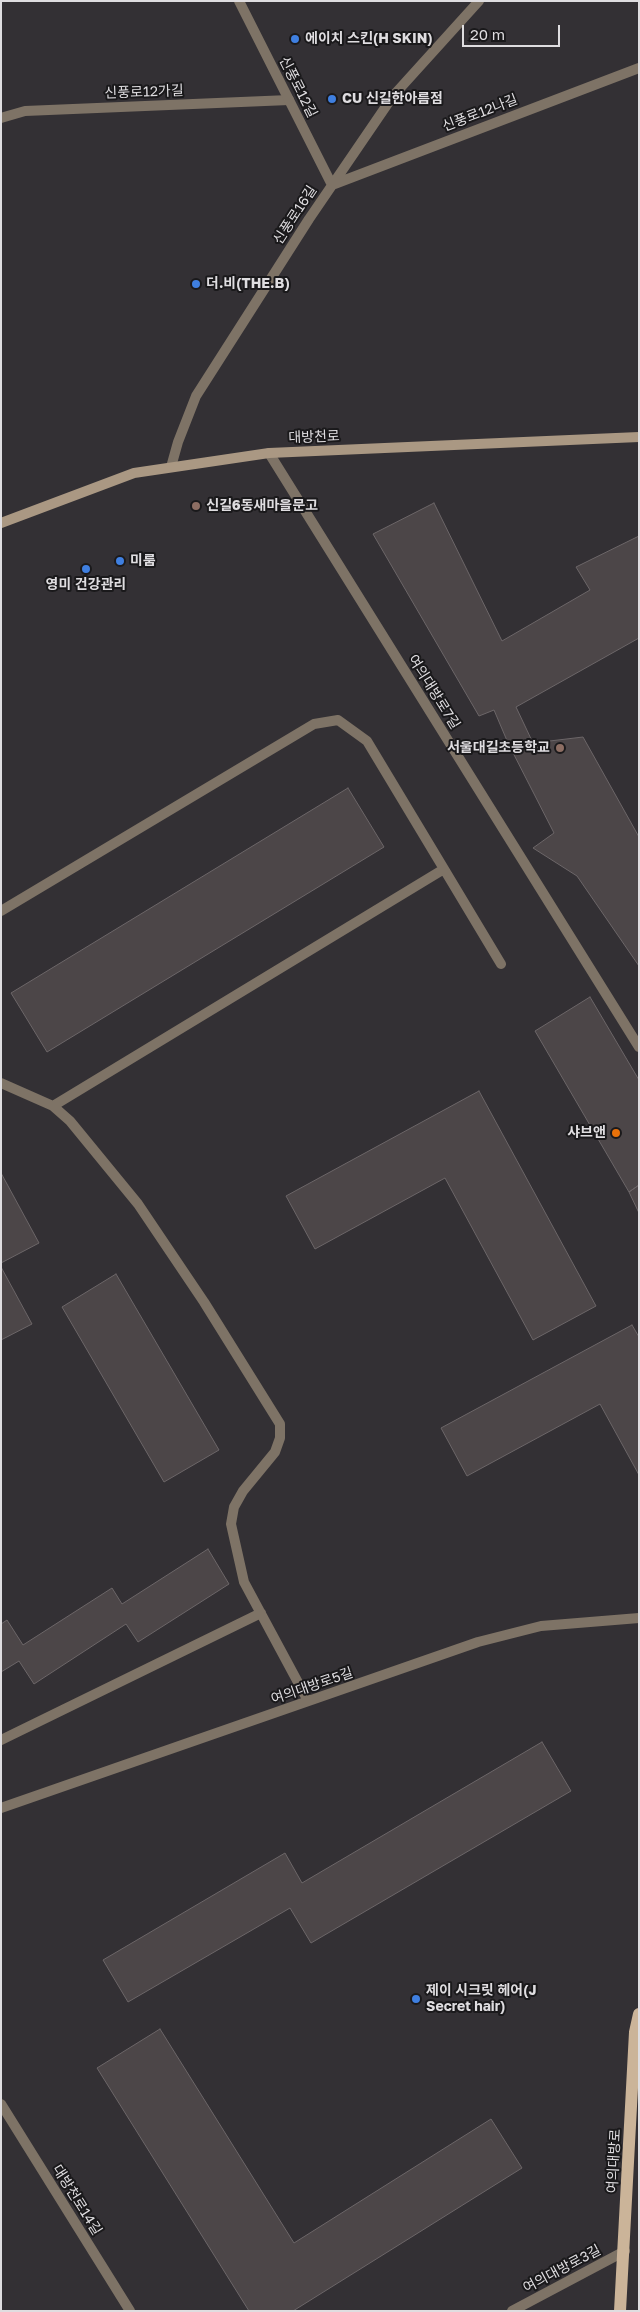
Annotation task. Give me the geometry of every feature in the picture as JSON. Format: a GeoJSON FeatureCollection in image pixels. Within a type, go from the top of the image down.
{"type":"FeatureCollection","features":[{"type":"Feature","properties":{"kind":"main road","name":"대방천로"},"geometry":{"type":"LineString","coordinates":[[1,523],[134,473],[269,453],[639,437]]}},
{"type":"Feature","properties":{"kind":"main road","name":"여의대방로"},"geometry":{"type":"LineString","coordinates":[[620,2311],[635,2032],[639,2014]]}},
{"type":"Feature","properties":{"kind":"street","name":"신풍로12길"},"geometry":{"type":"LineString","coordinates":[[239,1],[332,185]]}},
{"type":"Feature","properties":{"kind":"street","name":"신풍로16길"},"geometry":{"type":"LineString","coordinates":[[171,468],[178,442],[196,396],[332,185],[393,96],[479,1]]}},
{"type":"Feature","properties":{"kind":"street","name":"신풍로12나길"},"geometry":{"type":"LineString","coordinates":[[332,185],[639,68]]}},
{"type":"Feature","properties":{"kind":"street","name":"신풍로12가길"},"geometry":{"type":"LineString","coordinates":[[1,118],[25,111],[289,100]]}},
{"type":"Feature","properties":{"kind":"street","name":"여의대방로7길"},"geometry":{"type":"LineString","coordinates":[[269,453],[639,1047]]}},
{"type":"Feature","properties":{"kind":"street"},"geometry":{"type":"LineString","coordinates":[[1,911],[314,724],[338,720],[368,741],[501,964]]}},
{"type":"Feature","properties":{"kind":"street"},"geometry":{"type":"LineString","coordinates":[[53,1106],[444,869]]}},
{"type":"Feature","properties":{"kind":"street"},"geometry":{"type":"LineString","coordinates":[[1,1083],[53,1106],[70,1121],[138,1204],[204,1302],[280,1424],[280,1438],[276,1452],[243,1491],[234,1507],[231,1524],[244,1582],[308,1702]]}},
{"type":"Feature","properties":{"kind":"street"},"geometry":{"type":"LineString","coordinates":[[1,1740],[261,1613]]}},
{"type":"Feature","properties":{"kind":"street","name":"여의대방로5길"},"geometry":{"type":"LineString","coordinates":[[1,1808],[478,1642],[540,1626],[639,1618]]}},
{"type":"Feature","properties":{"kind":"street","name":"대방천로14길"},"geometry":{"type":"LineString","coordinates":[[1,2104],[130,2311]]}},
{"type":"Feature","properties":{"kind":"street","name":"여의대방로3길"},"geometry":{"type":"LineString","coordinates":[[512,2311],[624,2250]]}},
{"type":"Feature","properties":{"kind":"building","name":"서울대길초등학교"},"geometry":{"type":"Polygon","coordinates":[[[434,503],[502,641],[590,590],[576,567],[639,536],[639,638],[516,707],[533,743],[583,737],[639,837],[639,966],[577,876],[533,848],[554,833],[508,743],[494,710],[479,716],[373,534],[434,503]]]}},
{"type":"Feature","properties":{"kind":"building"},"geometry":{"type":"Polygon","coordinates":[[[348,788],[384,847],[47,1052],[11,993],[348,788]]]}},
{"type":"Feature","properties":{"kind":"building","name":"샤브앤"},"geometry":{"type":"Polygon","coordinates":[[[590,997],[639,1080],[639,1185],[629,1192],[535,1031],[590,997]]]}},
{"type":"Feature","properties":{"kind":"building"},"geometry":{"type":"Polygon","coordinates":[[[479,1091],[596,1306],[533,1340],[445,1178],[315,1249],[286,1196],[479,1091]]]}},
{"type":"Feature","properties":{"kind":"building"},"geometry":{"type":"Polygon","coordinates":[[[1,1173],[39,1243],[1,1263],[1,1173]]]}},
{"type":"Feature","properties":{"kind":"building"},"geometry":{"type":"Polygon","coordinates":[[[639,1185],[639,1213],[629,1192],[639,1185]]]}},
{"type":"Feature","properties":{"kind":"building"},"geometry":{"type":"Polygon","coordinates":[[[1,1267],[32,1324],[1,1340],[1,1267]]]}},
{"type":"Feature","properties":{"kind":"building"},"geometry":{"type":"Polygon","coordinates":[[[116,1274],[219,1450],[164,1482],[62,1307],[116,1274]]]}},
{"type":"Feature","properties":{"kind":"building"},"geometry":{"type":"Polygon","coordinates":[[[632,1325],[639,1337],[639,1475],[600,1404],[467,1476],[441,1428],[632,1325]]]}},
{"type":"Feature","properties":{"kind":"building"},"geometry":{"type":"Polygon","coordinates":[[[208,1549],[229,1584],[138,1642],[126,1624],[34,1684],[19,1661],[1,1672],[1,1624],[7,1620],[23,1645],[112,1588],[122,1604],[208,1549]]]}},
{"type":"Feature","properties":{"kind":"building"},"geometry":{"type":"Polygon","coordinates":[[[542,1742],[571,1791],[311,1943],[290,1908],[128,2002],[103,1960],[285,1853],[302,1883],[542,1742]]]}},
{"type":"Feature","properties":{"kind":"building"},"geometry":{"type":"Polygon","coordinates":[[[160,2029],[294,2243],[491,2119],[522,2168],[293,2311],[249,2311],[97,2068],[160,2029]]]}},
{"type":"Feature","properties":{"kind":"place","name":"에이치 스킨(H SKIN)"},"geometry":{"type":"Point","coordinates":[295,39]}},
{"type":"Feature","properties":{"kind":"place","name":"CU 신길한아름점"},"geometry":{"type":"Point","coordinates":[332,99]}},
{"type":"Feature","properties":{"kind":"place","name":"더.비(THE.B)"},"geometry":{"type":"Point","coordinates":[196,284]}},
{"type":"Feature","properties":{"kind":"place","name":"신길6동새마을문고"},"geometry":{"type":"Point","coordinates":[196,506]}},
{"type":"Feature","properties":{"kind":"place","name":"미룸"},"geometry":{"type":"Point","coordinates":[120,561]}},
{"type":"Feature","properties":{"kind":"place","name":"영미 건강관리"},"geometry":{"type":"Point","coordinates":[86,569]}},
{"type":"Feature","properties":{"kind":"place","name":"서울대길초등학교"},"geometry":{"type":"Point","coordinates":[560,748]}},
{"type":"Feature","properties":{"kind":"place","name":"샤브앤"},"geometry":{"type":"Point","coordinates":[616,1133]}},
{"type":"Feature","properties":{"kind":"place","name":"제이 시크릿 헤어(J Secret hair)"},"geometry":{"type":"Point","coordinates":[416,1999]}}]}
